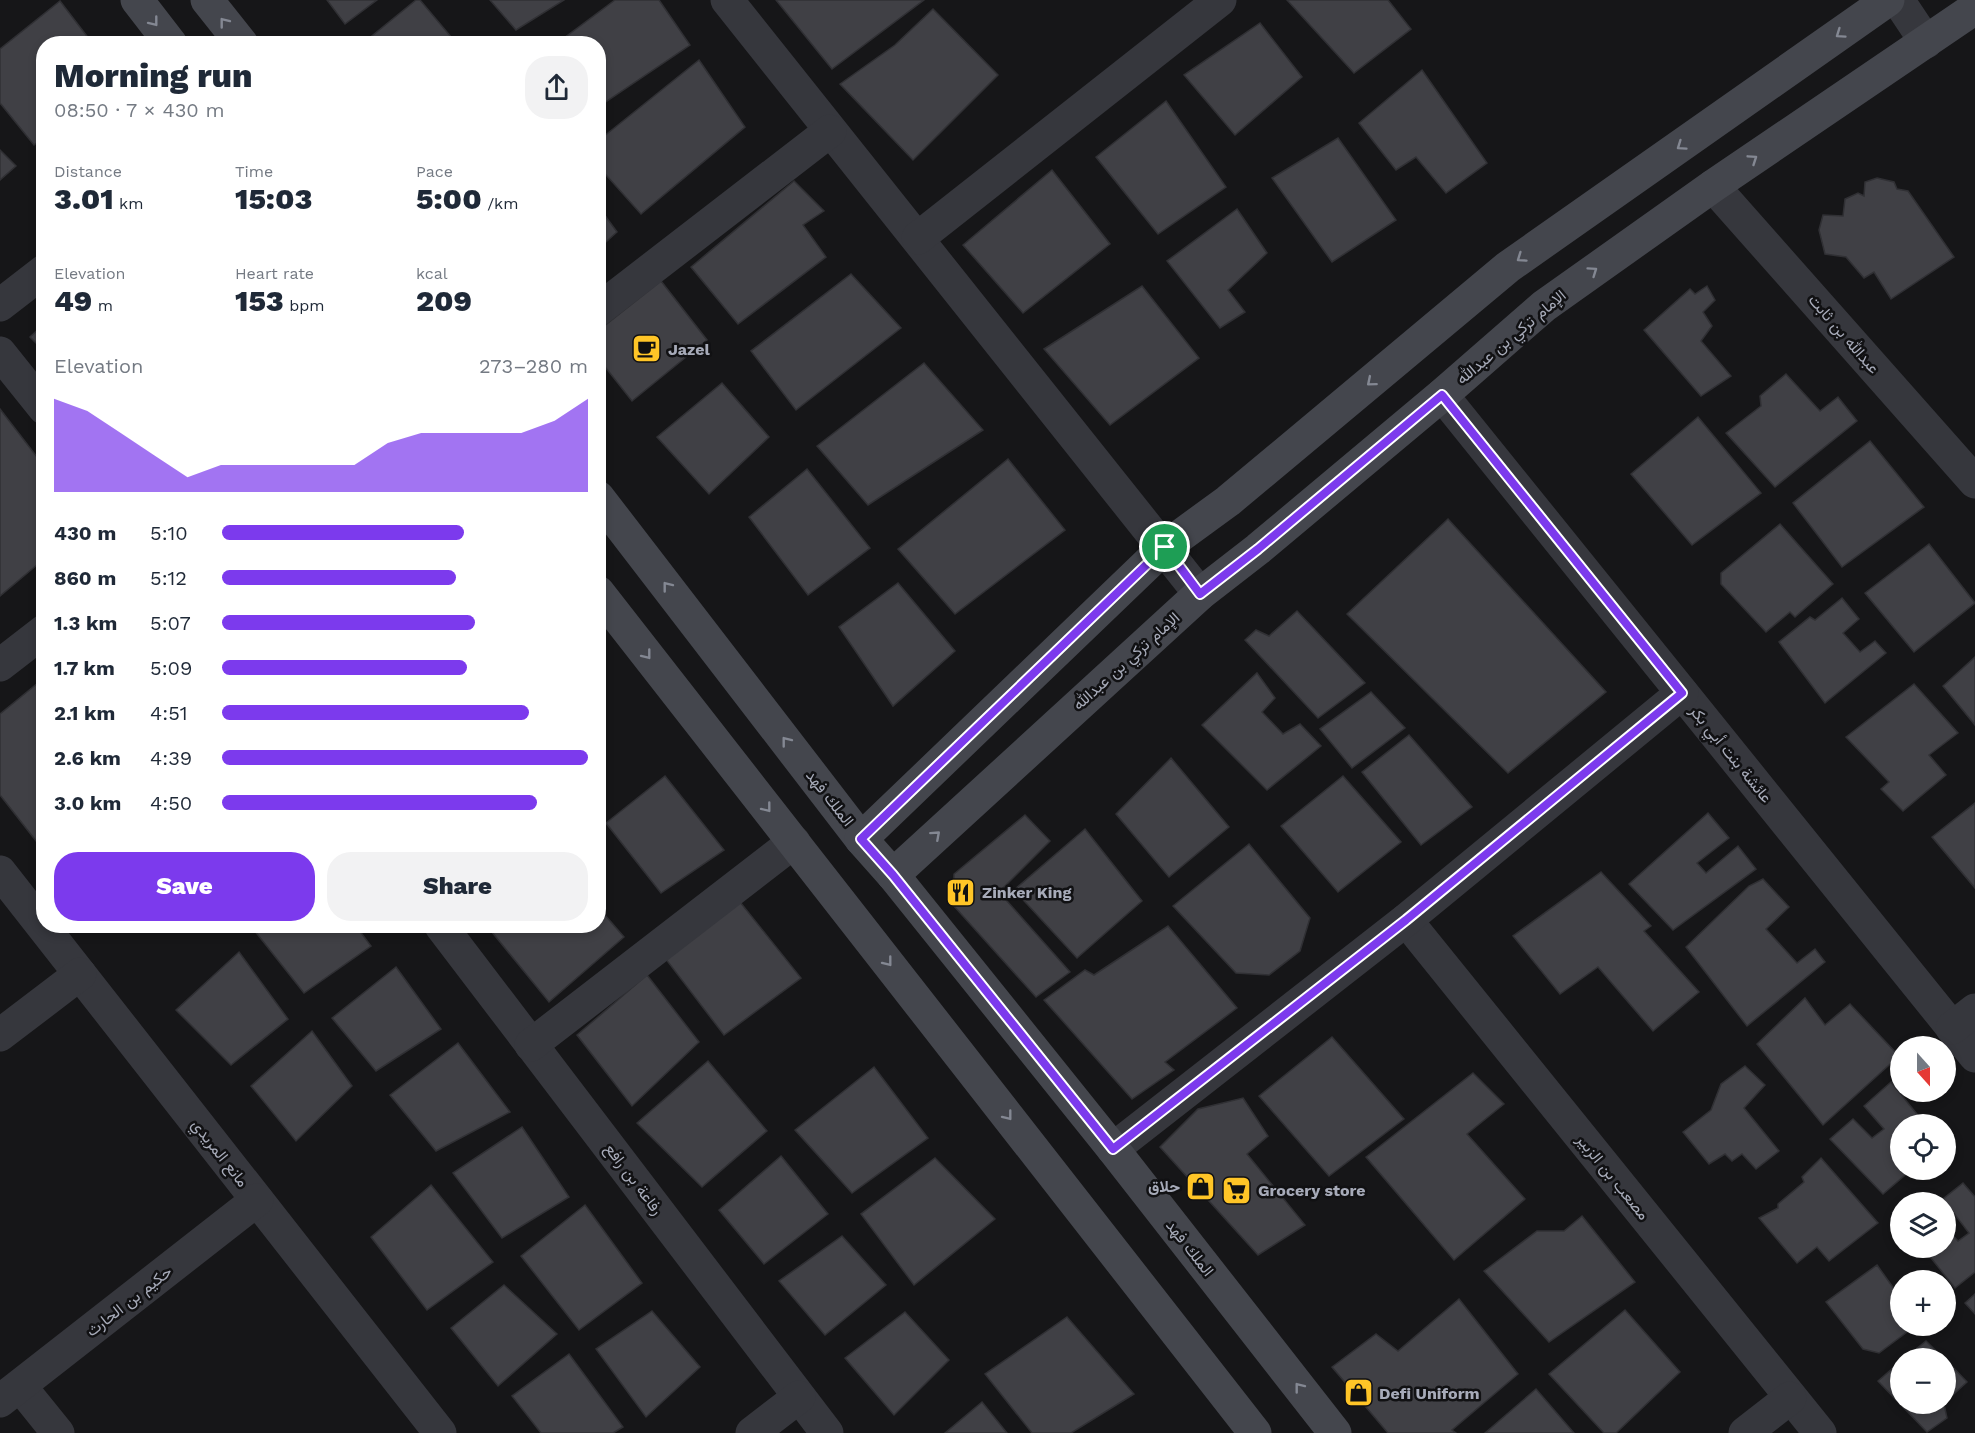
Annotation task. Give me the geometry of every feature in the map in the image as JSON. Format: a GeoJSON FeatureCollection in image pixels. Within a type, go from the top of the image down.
{"type":"FeatureCollection","features":[{"type":"Feature","properties":{"kind":"street"},"geometry":{"type":"LineString","coordinates":[[137,0],[165,36]]}},
{"type":"Feature","properties":{"kind":"street"},"geometry":{"type":"LineString","coordinates":[[207,0],[236,36]]}},
{"type":"Feature","properties":{"kind":"street"},"geometry":{"type":"LineString","coordinates":[[727,0],[1165,547],[1200,594]]}},
{"type":"Feature","properties":{"kind":"street"},"geometry":{"type":"LineString","coordinates":[[918,238],[1220,0]]}},
{"type":"Feature","properties":{"kind":"street"},"geometry":{"type":"LineString","coordinates":[[861,839],[1165,547],[1228,501],[1508,267],[1888,0]]}},
{"type":"Feature","properties":{"kind":"street"},"geometry":{"type":"LineString","coordinates":[[1898,0],[1926,42]]}},
{"type":"Feature","properties":{"kind":"street","name":"الإمام تركي بن عبدالله"},"geometry":{"type":"LineString","coordinates":[[893,875],[1200,594],[1258,549],[1442,395],[1544,306],[1713,186],[1975,8]]}},
{"type":"Feature","properties":{"kind":"street"},"geometry":{"type":"LineString","coordinates":[[606,304],[830,131]]}},
{"type":"Feature","properties":{"kind":"street","name":"عبدالله بن ثابت"},"geometry":{"type":"LineString","coordinates":[[1713,186],[1975,482]]}},
{"type":"Feature","properties":{"kind":"street"},"geometry":{"type":"LineString","coordinates":[[0,305],[36,277]]}},
{"type":"Feature","properties":{"kind":"street"},"geometry":{"type":"LineString","coordinates":[[0,353],[36,398]]}},
{"type":"Feature","properties":{"kind":"street","name":"عائشة بنت أبي بكر"},"geometry":{"type":"LineString","coordinates":[[1442,395],[1682,693],[1964,1019],[1975,1056]]}},
{"type":"Feature","properties":{"kind":"street","name":"الملك فهد"},"geometry":{"type":"LineString","coordinates":[[606,507],[861,839],[893,875],[1113,1149],[1335,1433]]}},
{"type":"Feature","properties":{"kind":"street"},"geometry":{"type":"LineString","coordinates":[[606,602],[1255,1433]]}},
{"type":"Feature","properties":{"kind":"street"},"geometry":{"type":"LineString","coordinates":[[0,665],[36,637]]}},
{"type":"Feature","properties":{"kind":"street"},"geometry":{"type":"LineString","coordinates":[[1113,1149],[1406,920],[1682,693]]}},
{"type":"Feature","properties":{"kind":"street"},"geometry":{"type":"LineString","coordinates":[[531,1044],[794,842]]}},
{"type":"Feature","properties":{"kind":"street","name":"مانع المريدي"},"geometry":{"type":"LineString","coordinates":[[0,872],[36,918]]}},
{"type":"Feature","properties":{"kind":"street","name":"مصعب بن الزبير"},"geometry":{"type":"LineString","coordinates":[[1406,920],[1820,1433]]}},
{"type":"Feature","properties":{"kind":"street","name":"مانع المريدي"},"geometry":{"type":"LineString","coordinates":[[48,933],[440,1433]]}},
{"type":"Feature","properties":{"kind":"street","name":"رفاعة بن رافع"},"geometry":{"type":"LineString","coordinates":[[446,933],[827,1433]]}},
{"type":"Feature","properties":{"kind":"street"},"geometry":{"type":"LineString","coordinates":[[0,1035],[80,974]]}},
{"type":"Feature","properties":{"kind":"street","name":"حكيم بن الحارث"},"geometry":{"type":"LineString","coordinates":[[10,1393],[257,1200]]}},
{"type":"Feature","properties":{"kind":"street"},"geometry":{"type":"LineString","coordinates":[[10,1393],[58,1433]]}},
{"type":"Feature","properties":{"kind":"street"},"geometry":{"type":"LineString","coordinates":[[752,1433],[799,1397]]}},
{"type":"Feature","properties":{"kind":"street"},"geometry":{"type":"LineString","coordinates":[[1745,1433],[1790,1398]]}},
{"type":"Feature","properties":{"kind":"building"},"geometry":{"type":"Polygon","coordinates":[[[327,0],[377,0],[345,24],[327,0]]]}},
{"type":"Feature","properties":{"kind":"building"},"geometry":{"type":"Polygon","coordinates":[[[416,0],[420,0],[450,36],[372,36],[416,0]]]}},
{"type":"Feature","properties":{"kind":"building"},"geometry":{"type":"Polygon","coordinates":[[[490,0],[564,0],[516,30],[490,0]]]}},
{"type":"Feature","properties":{"kind":"building"},"geometry":{"type":"Polygon","coordinates":[[[615,0],[659,0],[690,45],[606,102],[606,36],[567,36],[615,0]]]}},
{"type":"Feature","properties":{"kind":"building"},"geometry":{"type":"Polygon","coordinates":[[[776,0],[924,0],[832,69],[776,0]]]}},
{"type":"Feature","properties":{"kind":"building"},"geometry":{"type":"Polygon","coordinates":[[[1287,0],[1388,0],[1411,29],[1354,73],[1287,0]]]}},
{"type":"Feature","properties":{"kind":"building"},"geometry":{"type":"Polygon","coordinates":[[[60,1],[87,36],[36,36],[36,143],[34,145],[0,103],[0,49],[60,1]]]}},
{"type":"Feature","properties":{"kind":"building"},"geometry":{"type":"Polygon","coordinates":[[[933,9],[998,75],[913,160],[840,84],[895,45],[933,9]]]}},
{"type":"Feature","properties":{"kind":"building"},"geometry":{"type":"Polygon","coordinates":[[[1260,23],[1302,77],[1235,135],[1184,75],[1260,23]]]}},
{"type":"Feature","properties":{"kind":"building"},"geometry":{"type":"Polygon","coordinates":[[[699,60],[745,127],[641,214],[606,175],[606,135],[699,60]]]}},
{"type":"Feature","properties":{"kind":"building"},"geometry":{"type":"Polygon","coordinates":[[[1422,70],[1487,163],[1446,193],[1416,157],[1396,170],[1359,123],[1422,70]]]}},
{"type":"Feature","properties":{"kind":"building"},"geometry":{"type":"Polygon","coordinates":[[[1166,101],[1226,187],[1158,234],[1096,157],[1166,101]]]}},
{"type":"Feature","properties":{"kind":"building"},"geometry":{"type":"Polygon","coordinates":[[[1338,138],[1396,220],[1332,262],[1272,178],[1338,138]]]}},
{"type":"Feature","properties":{"kind":"building"},"geometry":{"type":"Polygon","coordinates":[[[0,150],[16,166],[0,180],[0,150]]]}},
{"type":"Feature","properties":{"kind":"building"},"geometry":{"type":"Polygon","coordinates":[[[1052,170],[1110,244],[1023,313],[963,245],[1052,170]]]}},
{"type":"Feature","properties":{"kind":"building"},"geometry":{"type":"Polygon","coordinates":[[[1877,178],[1894,182],[1897,189],[1908,191],[1954,257],[1891,299],[1874,272],[1864,278],[1846,257],[1825,254],[1819,230],[1823,215],[1843,216],[1845,199],[1858,193],[1864,196],[1865,182],[1877,178]]]}},
{"type":"Feature","properties":{"kind":"building"},"geometry":{"type":"Polygon","coordinates":[[[794,181],[824,211],[803,225],[826,257],[738,324],[691,267],[794,181]]]}},
{"type":"Feature","properties":{"kind":"building"},"geometry":{"type":"Polygon","coordinates":[[[1237,209],[1267,253],[1228,290],[1245,312],[1220,328],[1167,261],[1237,209]]]}},
{"type":"Feature","properties":{"kind":"building"},"geometry":{"type":"Polygon","coordinates":[[[606,217],[617,232],[606,242],[606,217]]]}},
{"type":"Feature","properties":{"kind":"building"},"geometry":{"type":"Polygon","coordinates":[[[851,274],[901,328],[796,410],[751,351],[851,274]]]}},
{"type":"Feature","properties":{"kind":"building","name":"Jazel"},"geometry":{"type":"Polygon","coordinates":[[[661,281],[707,340],[632,401],[606,368],[606,325],[661,281]]]}},
{"type":"Feature","properties":{"kind":"building"},"geometry":{"type":"Polygon","coordinates":[[[1142,286],[1199,358],[1110,425],[1044,349],[1142,286]]]}},
{"type":"Feature","properties":{"kind":"building"},"geometry":{"type":"Polygon","coordinates":[[[1707,286],[1715,300],[1703,312],[1712,326],[1701,341],[1731,376],[1701,396],[1644,330],[1690,289],[1695,294],[1707,286]]]}},
{"type":"Feature","properties":{"kind":"building"},"geometry":{"type":"Polygon","coordinates":[[[36,331],[36,343],[30,337],[36,331]]]}},
{"type":"Feature","properties":{"kind":"building"},"geometry":{"type":"Polygon","coordinates":[[[924,363],[983,430],[868,505],[817,446],[924,363]]]}},
{"type":"Feature","properties":{"kind":"building"},"geometry":{"type":"Polygon","coordinates":[[[1786,374],[1820,411],[1838,397],[1857,421],[1775,487],[1726,433],[1761,406],[1760,396],[1786,374]]]}},
{"type":"Feature","properties":{"kind":"building"},"geometry":{"type":"Polygon","coordinates":[[[722,383],[769,437],[709,494],[657,437],[722,383]]]}},
{"type":"Feature","properties":{"kind":"building"},"geometry":{"type":"Polygon","coordinates":[[[0,409],[36,456],[36,566],[0,596],[0,409]]]}},
{"type":"Feature","properties":{"kind":"building"},"geometry":{"type":"Polygon","coordinates":[[[1698,417],[1761,493],[1692,545],[1631,474],[1698,417]]]}},
{"type":"Feature","properties":{"kind":"building"},"geometry":{"type":"Polygon","coordinates":[[[1870,441],[1924,507],[1842,567],[1793,503],[1870,441]]]}},
{"type":"Feature","properties":{"kind":"building"},"geometry":{"type":"Polygon","coordinates":[[[1008,459],[1065,530],[955,614],[898,549],[1008,459]]]}},
{"type":"Feature","properties":{"kind":"building"},"geometry":{"type":"Polygon","coordinates":[[[807,469],[870,548],[808,595],[749,517],[807,469]]]}},
{"type":"Feature","properties":{"kind":"building"},"geometry":{"type":"Polygon","coordinates":[[[1448,519],[1606,692],[1508,773],[1347,614],[1448,519]]]}},
{"type":"Feature","properties":{"kind":"building"},"geometry":{"type":"Polygon","coordinates":[[[1780,524],[1833,584],[1795,617],[1790,612],[1766,632],[1721,584],[1721,573],[1780,524]]]}},
{"type":"Feature","properties":{"kind":"building"},"geometry":{"type":"Polygon","coordinates":[[[1929,544],[1975,603],[1914,652],[1865,593],[1929,544]]]}},
{"type":"Feature","properties":{"kind":"building"},"geometry":{"type":"Polygon","coordinates":[[[898,583],[955,651],[893,706],[839,627],[898,583]]]}},
{"type":"Feature","properties":{"kind":"building"},"geometry":{"type":"Polygon","coordinates":[[[1842,598],[1859,619],[1843,633],[1860,652],[1875,641],[1886,653],[1825,703],[1779,642],[1810,617],[1815,620],[1842,598]]]}},
{"type":"Feature","properties":{"kind":"building"},"geometry":{"type":"Polygon","coordinates":[[[1297,611],[1365,683],[1318,718],[1245,640],[1256,630],[1269,636],[1297,611]]]}},
{"type":"Feature","properties":{"kind":"building"},"geometry":{"type":"Polygon","coordinates":[[[1975,657],[1975,725],[1943,686],[1975,657]]]}},
{"type":"Feature","properties":{"kind":"building"},"geometry":{"type":"Polygon","coordinates":[[[1257,673],[1275,698],[1262,712],[1283,734],[1300,724],[1321,746],[1267,790],[1202,725],[1257,673]]]}},
{"type":"Feature","properties":{"kind":"building"},"geometry":{"type":"Polygon","coordinates":[[[1914,684],[1958,733],[1929,755],[1946,775],[1903,811],[1881,789],[1889,782],[1846,737],[1914,684]]]}},
{"type":"Feature","properties":{"kind":"building"},"geometry":{"type":"Polygon","coordinates":[[[36,685],[36,841],[0,795],[0,714],[36,685]]]}},
{"type":"Feature","properties":{"kind":"building"},"geometry":{"type":"Polygon","coordinates":[[[1371,692],[1405,728],[1352,768],[1320,729],[1371,692]]]}},
{"type":"Feature","properties":{"kind":"building"},"geometry":{"type":"Polygon","coordinates":[[[1409,735],[1472,807],[1421,845],[1362,772],[1409,735]]]}},
{"type":"Feature","properties":{"kind":"building"},"geometry":{"type":"Polygon","coordinates":[[[1171,758],[1229,827],[1169,877],[1116,814],[1171,758]]]}},
{"type":"Feature","properties":{"kind":"building"},"geometry":{"type":"Polygon","coordinates":[[[665,776],[724,850],[661,893],[606,823],[665,776]]]}},
{"type":"Feature","properties":{"kind":"building"},"geometry":{"type":"Polygon","coordinates":[[[1343,776],[1401,842],[1338,892],[1281,826],[1343,776]]]}},
{"type":"Feature","properties":{"kind":"building"},"geometry":{"type":"Polygon","coordinates":[[[1975,803],[1975,888],[1932,837],[1975,803]]]}},
{"type":"Feature","properties":{"kind":"building"},"geometry":{"type":"Polygon","coordinates":[[[1708,813],[1729,838],[1697,863],[1706,873],[1738,846],[1756,869],[1673,930],[1629,884],[1708,813]]]}},
{"type":"Feature","properties":{"kind":"building"},"geometry":{"type":"Polygon","coordinates":[[[1025,815],[1050,841],[999,892],[1070,972],[1036,997],[953,905],[954,874],[1025,815]]]}},
{"type":"Feature","properties":{"kind":"building"},"geometry":{"type":"Polygon","coordinates":[[[1085,829],[1142,901],[1077,958],[1014,890],[1085,829]]]}},
{"type":"Feature","properties":{"kind":"building"},"geometry":{"type":"Polygon","coordinates":[[[1249,844],[1310,918],[1300,951],[1269,975],[1236,973],[1173,906],[1249,844]]]}},
{"type":"Feature","properties":{"kind":"building"},"geometry":{"type":"Polygon","coordinates":[[[1601,872],[1651,926],[1644,931],[1699,992],[1653,1031],[1598,967],[1560,994],[1513,936],[1601,872]]]}},
{"type":"Feature","properties":{"kind":"building"},"geometry":{"type":"Polygon","coordinates":[[[1763,879],[1789,907],[1766,929],[1797,963],[1815,949],[1825,962],[1747,1026],[1686,947],[1749,886],[1763,879]]]}},
{"type":"Feature","properties":{"kind":"building"},"geometry":{"type":"Polygon","coordinates":[[[740,902],[801,978],[724,1035],[665,958],[740,902]]]}},
{"type":"Feature","properties":{"kind":"building"},"geometry":{"type":"Polygon","coordinates":[[[606,916],[624,937],[549,1002],[493,933],[606,933],[606,916]]]}},
{"type":"Feature","properties":{"kind":"building"},"geometry":{"type":"Polygon","coordinates":[[[1168,926],[1237,1008],[1165,1062],[1174,1070],[1132,1099],[1044,1000],[1085,970],[1094,975],[1168,926]]]}},
{"type":"Feature","properties":{"kind":"building"},"geometry":{"type":"Polygon","coordinates":[[[256,933],[361,933],[371,946],[304,993],[256,933]]]}},
{"type":"Feature","properties":{"kind":"building"},"geometry":{"type":"Polygon","coordinates":[[[239,952],[288,1019],[231,1065],[176,1010],[239,952]]]}},
{"type":"Feature","properties":{"kind":"building"},"geometry":{"type":"Polygon","coordinates":[[[396,967],[441,1029],[376,1071],[332,1018],[396,967]]]}},
{"type":"Feature","properties":{"kind":"building"},"geometry":{"type":"Polygon","coordinates":[[[647,975],[699,1042],[632,1106],[577,1035],[647,975]]]}},
{"type":"Feature","properties":{"kind":"building"},"geometry":{"type":"Polygon","coordinates":[[[1805,998],[1825,1025],[1850,1004],[1890,1046],[1890,1064],[1823,1125],[1757,1044],[1805,998]]]}},
{"type":"Feature","properties":{"kind":"building"},"geometry":{"type":"Polygon","coordinates":[[[312,1031],[352,1086],[296,1141],[251,1086],[312,1031]]]}},
{"type":"Feature","properties":{"kind":"building"},"geometry":{"type":"Polygon","coordinates":[[[1332,1037],[1404,1119],[1329,1176],[1259,1096],[1332,1037]]]}},
{"type":"Feature","properties":{"kind":"building"},"geometry":{"type":"Polygon","coordinates":[[[458,1043],[510,1112],[436,1151],[390,1095],[458,1043]]]}},
{"type":"Feature","properties":{"kind":"building"},"geometry":{"type":"Polygon","coordinates":[[[708,1061],[767,1131],[702,1187],[637,1123],[708,1061]]]}},
{"type":"Feature","properties":{"kind":"building"},"geometry":{"type":"Polygon","coordinates":[[[1745,1066],[1765,1085],[1744,1108],[1779,1151],[1756,1169],[1742,1154],[1732,1161],[1725,1154],[1709,1164],[1683,1132],[1711,1110],[1721,1084],[1745,1066]]]}},
{"type":"Feature","properties":{"kind":"building"},"geometry":{"type":"Polygon","coordinates":[[[874,1067],[928,1138],[852,1193],[795,1130],[874,1067]]]}},
{"type":"Feature","properties":{"kind":"building"},"geometry":{"type":"Polygon","coordinates":[[[1473,1073],[1504,1104],[1467,1134],[1525,1199],[1454,1260],[1366,1157],[1473,1073]]]}},
{"type":"Feature","properties":{"kind":"building"},"geometry":{"type":"Polygon","coordinates":[[[1890,1083],[1890,1102],[1907,1102],[1917,1114],[1890,1114],[1890,1180],[1899,1180],[1883,1194],[1830,1139],[1853,1119],[1872,1138],[1884,1129],[1864,1106],[1890,1083]]]}},
{"type":"Feature","properties":{"kind":"building","name":"Grocery store"},"geometry":{"type":"Polygon","coordinates":[[[1243,1098],[1268,1136],[1247,1154],[1305,1225],[1258,1255],[1160,1147],[1198,1109],[1243,1098]]]}},
{"type":"Feature","properties":{"kind":"building"},"geometry":{"type":"Polygon","coordinates":[[[522,1127],[569,1197],[502,1238],[453,1173],[522,1127]]]}},
{"type":"Feature","properties":{"kind":"building"},"geometry":{"type":"Polygon","coordinates":[[[781,1156],[828,1214],[764,1264],[719,1210],[781,1156]]]}},
{"type":"Feature","properties":{"kind":"building"},"geometry":{"type":"Polygon","coordinates":[[[935,1158],[995,1219],[914,1285],[861,1214],[935,1158]]]}},
{"type":"Feature","properties":{"kind":"building"},"geometry":{"type":"Polygon","coordinates":[[[1821,1158],[1878,1223],[1829,1261],[1817,1247],[1797,1263],[1759,1218],[1778,1208],[1778,1204],[1804,1182],[1802,1177],[1821,1158]]]}},
{"type":"Feature","properties":{"kind":"building"},"geometry":{"type":"Polygon","coordinates":[[[1963,1183],[1975,1197],[1975,1272],[1956,1287],[1956,1270],[1941,1270],[1931,1258],[1956,1258],[1956,1239],[1958,1241],[1969,1233],[1956,1216],[1956,1192],[1952,1192],[1963,1183]]]}},
{"type":"Feature","properties":{"kind":"building"},"geometry":{"type":"Polygon","coordinates":[[[431,1185],[493,1262],[427,1310],[371,1237],[431,1185]]]}},
{"type":"Feature","properties":{"kind":"building"},"geometry":{"type":"Polygon","coordinates":[[[585,1205],[642,1283],[579,1330],[521,1256],[585,1205]]]}},
{"type":"Feature","properties":{"kind":"building"},"geometry":{"type":"Polygon","coordinates":[[[1582,1216],[1635,1282],[1549,1342],[1484,1271],[1537,1231],[1564,1231],[1582,1216]]]}},
{"type":"Feature","properties":{"kind":"building"},"geometry":{"type":"Polygon","coordinates":[[[842,1236],[886,1285],[825,1335],[779,1281],[842,1236]]]}},
{"type":"Feature","properties":{"kind":"building"},"geometry":{"type":"Polygon","coordinates":[[[1877,1265],[1890,1283],[1890,1336],[1902,1336],[1879,1353],[1863,1349],[1826,1302],[1877,1265]]]}},
{"type":"Feature","properties":{"kind":"building"},"geometry":{"type":"Polygon","coordinates":[[[504,1285],[557,1334],[498,1386],[451,1328],[504,1285]]]}},
{"type":"Feature","properties":{"kind":"building"},"geometry":{"type":"Polygon","coordinates":[[[1975,1294],[1975,1314],[1965,1303],[1975,1294]]]}},
{"type":"Feature","properties":{"kind":"building"},"geometry":{"type":"Polygon","coordinates":[[[1459,1299],[1518,1374],[1452,1430],[1456,1433],[1388,1433],[1332,1367],[1376,1334],[1398,1351],[1459,1299]]]}},
{"type":"Feature","properties":{"kind":"building"},"geometry":{"type":"Polygon","coordinates":[[[1625,1310],[1680,1372],[1616,1433],[1604,1433],[1549,1374],[1625,1310]]]}},
{"type":"Feature","properties":{"kind":"building"},"geometry":{"type":"Polygon","coordinates":[[[652,1311],[700,1367],[646,1417],[596,1349],[652,1311]]]}},
{"type":"Feature","properties":{"kind":"building"},"geometry":{"type":"Polygon","coordinates":[[[905,1312],[949,1360],[894,1415],[845,1358],[905,1312]]]}},
{"type":"Feature","properties":{"kind":"building"},"geometry":{"type":"Polygon","coordinates":[[[1067,1317],[1134,1394],[1071,1433],[1032,1433],[985,1374],[1067,1317]]]}},
{"type":"Feature","properties":{"kind":"building"},"geometry":{"type":"Polygon","coordinates":[[[1926,1341],[1933,1348],[1917,1348],[1926,1341]]]}},
{"type":"Feature","properties":{"kind":"building"},"geometry":{"type":"Polygon","coordinates":[[[569,1354],[623,1427],[613,1433],[541,1433],[512,1396],[569,1354]]]}},
{"type":"Feature","properties":{"kind":"building"},"geometry":{"type":"Polygon","coordinates":[[[1956,1370],[1967,1382],[1956,1392],[1956,1370]]]}},
{"type":"Feature","properties":{"kind":"building"},"geometry":{"type":"Polygon","coordinates":[[[1890,1371],[1890,1394],[1878,1381],[1890,1371]]]}},
{"type":"Feature","properties":{"kind":"building"},"geometry":{"type":"Polygon","coordinates":[[[1536,1389],[1574,1433],[1485,1433],[1536,1389]]]}},
{"type":"Feature","properties":{"kind":"building"},"geometry":{"type":"Polygon","coordinates":[[[982,1402],[1007,1433],[945,1433],[982,1402]]]}},
{"type":"Feature","properties":{"kind":"building"},"geometry":{"type":"Polygon","coordinates":[[[1910,1414],[1946,1414],[1947,1418],[1927,1432],[1910,1414]]]}},
{"type":"Feature","properties":{"kind":"place","name":"Jazel"},"geometry":{"type":"Point","coordinates":[647,349]}},
{"type":"Feature","properties":{"kind":"place","name":"Zinker King"},"geometry":{"type":"Point","coordinates":[961,892]}},
{"type":"Feature","properties":{"kind":"place","name":"حلاق"},"geometry":{"type":"Point","coordinates":[1201,1186]}},
{"type":"Feature","properties":{"kind":"place","name":"Grocery store"},"geometry":{"type":"Point","coordinates":[1237,1190]}},
{"type":"Feature","properties":{"kind":"place","name":"Defi Uniform"},"geometry":{"type":"Point","coordinates":[1358,1393]}},
{"type":"Feature","properties":{"kind":"route"},"geometry":{"type":"LineString","coordinates":[[1442,395],[1682,693],[1406,920],[1113,1149],[893,875],[861,839],[1165,547],[1200,594],[1258,549],[1442,395]]}}]}
